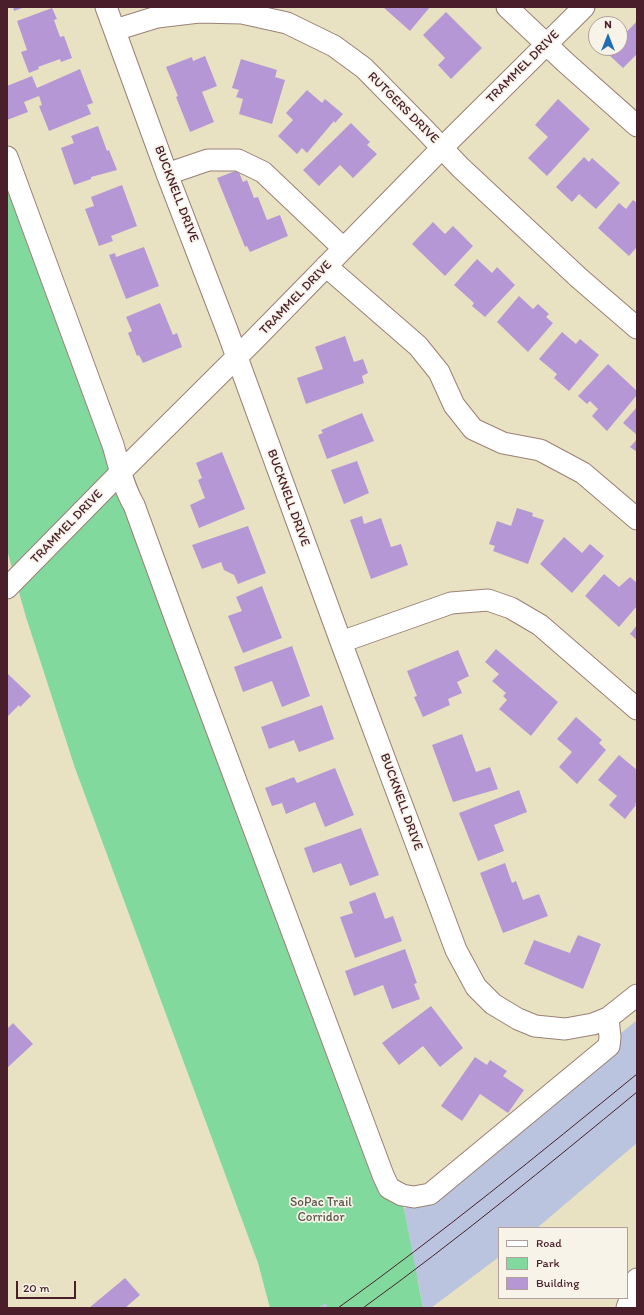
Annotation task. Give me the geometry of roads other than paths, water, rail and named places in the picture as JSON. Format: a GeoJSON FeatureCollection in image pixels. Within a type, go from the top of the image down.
{"type":"FeatureCollection","features":[{"type":"Feature","properties":{"kind":"street","name":"BUCKNELL DRIVE"},"geometry":{"type":"LineString","coordinates":[[106,7],[167,174],[237,356],[341,642],[456,950],[476,987],[493,1004],[518,1019],[535,1026],[565,1029],[593,1024],[608,1018],[637,995]]}},
{"type":"Feature","properties":{"kind":"street"},"geometry":{"type":"LineString","coordinates":[[507,7],[565,62],[637,126]]}},
{"type":"Feature","properties":{"kind":"street","name":"TRAMMEL DRIVE"},"geometry":{"type":"LineString","coordinates":[[7,588],[120,472],[584,7]]}},
{"type":"Feature","properties":{"kind":"street","name":"RUTGERS DRIVE"},"geometry":{"type":"LineString","coordinates":[[115,30],[157,17],[199,12],[242,13],[287,23],[334,46],[364,68],[460,167],[579,278],[637,328]]}},
{"type":"Feature","properties":{"kind":"street"},"geometry":{"type":"LineString","coordinates":[[7,157],[114,445],[120,472],[129,496],[134,504],[374,1153],[389,1188],[402,1195],[414,1197],[430,1194],[609,1046],[610,1037],[608,1018]]}},
{"type":"Feature","properties":{"kind":"street"},"geometry":{"type":"LineString","coordinates":[[167,174],[208,160],[238,160],[263,172],[344,248]]}},
{"type":"Feature","properties":{"kind":"street"},"geometry":{"type":"LineString","coordinates":[[326,266],[418,346],[439,372],[454,405],[473,429],[503,443],[540,450],[583,473],[637,519]]}},
{"type":"Feature","properties":{"kind":"street"},"geometry":{"type":"LineString","coordinates":[[341,642],[451,603],[488,600],[510,608],[540,625],[637,709]]}},
{"type":"Feature","properties":{"kind":"street"},"geometry":{"type":"LineString","coordinates":[[627,1308],[637,1280]]}},
{"type":"Feature","properties":{"kind":"tram line"},"geometry":{"type":"LineString","coordinates":[[338,1308],[452,1223],[637,1074]]}},
{"type":"Feature","properties":{"kind":"tram line"},"geometry":{"type":"LineString","coordinates":[[363,1308],[536,1175],[637,1092]]}},
{"type":"Feature","properties":{"kind":"park label","name":"SoPac Trail Corridor"},"geometry":{"type":"Point","coordinates":[321,1210]}}]}
